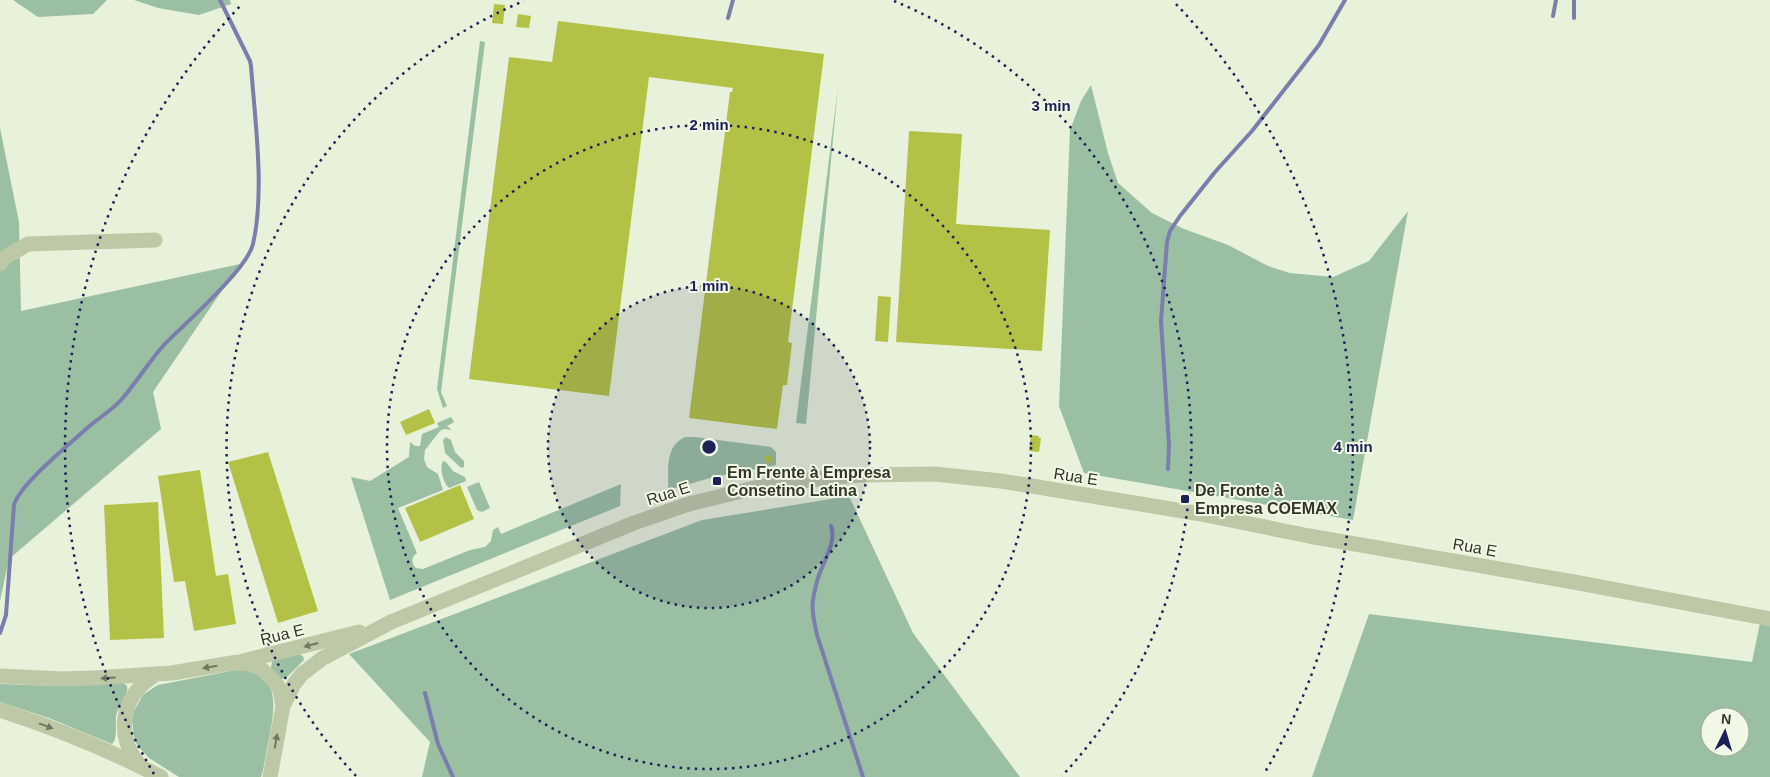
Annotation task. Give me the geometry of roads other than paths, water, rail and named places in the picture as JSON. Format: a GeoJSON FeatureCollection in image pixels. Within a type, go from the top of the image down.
{"type":"FeatureCollection","features":[{"type":"Feature","properties":{"kind":"street"},"geometry":{"type":"LineString","coordinates":[[0,264],[4,258],[28,244],[155,240]]}},
{"type":"Feature","properties":{"kind":"street","name":"Rua E"},"geometry":{"type":"LineString","coordinates":[[283,706],[294,684],[308,668],[323,658],[392,622],[634,523],[689,504],[746,490],[787,483],[861,475],[917,474],[968,477],[1000,482],[1201,514],[1309,536],[1770,619]]}},
{"type":"Feature","properties":{"kind":"street","name":"Rua E"},"geometry":{"type":"LineString","coordinates":[[0,676],[62,679],[156,674],[238,662],[392,622]]}},
{"type":"Feature","properties":{"kind":"street"},"geometry":{"type":"LineString","coordinates":[[238,662],[256,666],[271,677],[280,690],[283,706],[270,777]]}},
{"type":"Feature","properties":{"kind":"street"},"geometry":{"type":"LineString","coordinates":[[140,766],[127,743],[125,716],[133,696],[147,680],[156,674]]}},
{"type":"Feature","properties":{"kind":"street"},"geometry":{"type":"LineString","coordinates":[[0,710],[62,732],[161,777]]}},
{"type":"Feature","properties":{"kind":"waterway"},"geometry":{"type":"LineString","coordinates":[[0,633],[6,615],[14,505],[18,496],[35,476],[121,400],[163,346],[214,296],[239,268],[253,244],[257,224],[259,179],[251,66],[220,0]]}},
{"type":"Feature","properties":{"kind":"waterway"},"geometry":{"type":"LineString","coordinates":[[728,18],[733,0]]}},
{"type":"Feature","properties":{"kind":"waterway"},"geometry":{"type":"LineString","coordinates":[[1168,469],[1169,445],[1161,321],[1167,242],[1170,231],[1215,172],[1252,131],[1319,45],[1345,0]]}},
{"type":"Feature","properties":{"kind":"waterway"},"geometry":{"type":"LineString","coordinates":[[1553,16],[1556,0]]}},
{"type":"Feature","properties":{"kind":"waterway"},"geometry":{"type":"LineString","coordinates":[[1574,0],[1574,18]]}},
{"type":"Feature","properties":{"kind":"waterway"},"geometry":{"type":"LineString","coordinates":[[831,526],[831,545],[817,583],[813,600],[813,613],[817,635],[863,777]]}},
{"type":"Feature","properties":{"kind":"waterway"},"geometry":{"type":"LineString","coordinates":[[425,693],[438,744],[453,777]]}},
{"type":"Feature","properties":{"kind":"place","name":"Em Frente à Empresa Consetino Latina"},"geometry":{"type":"Point","coordinates":[717,481]}},
{"type":"Feature","properties":{"kind":"place","name":"De Fronte à Empresa COEMAX"},"geometry":{"type":"Point","coordinates":[1185,499]}}]}
